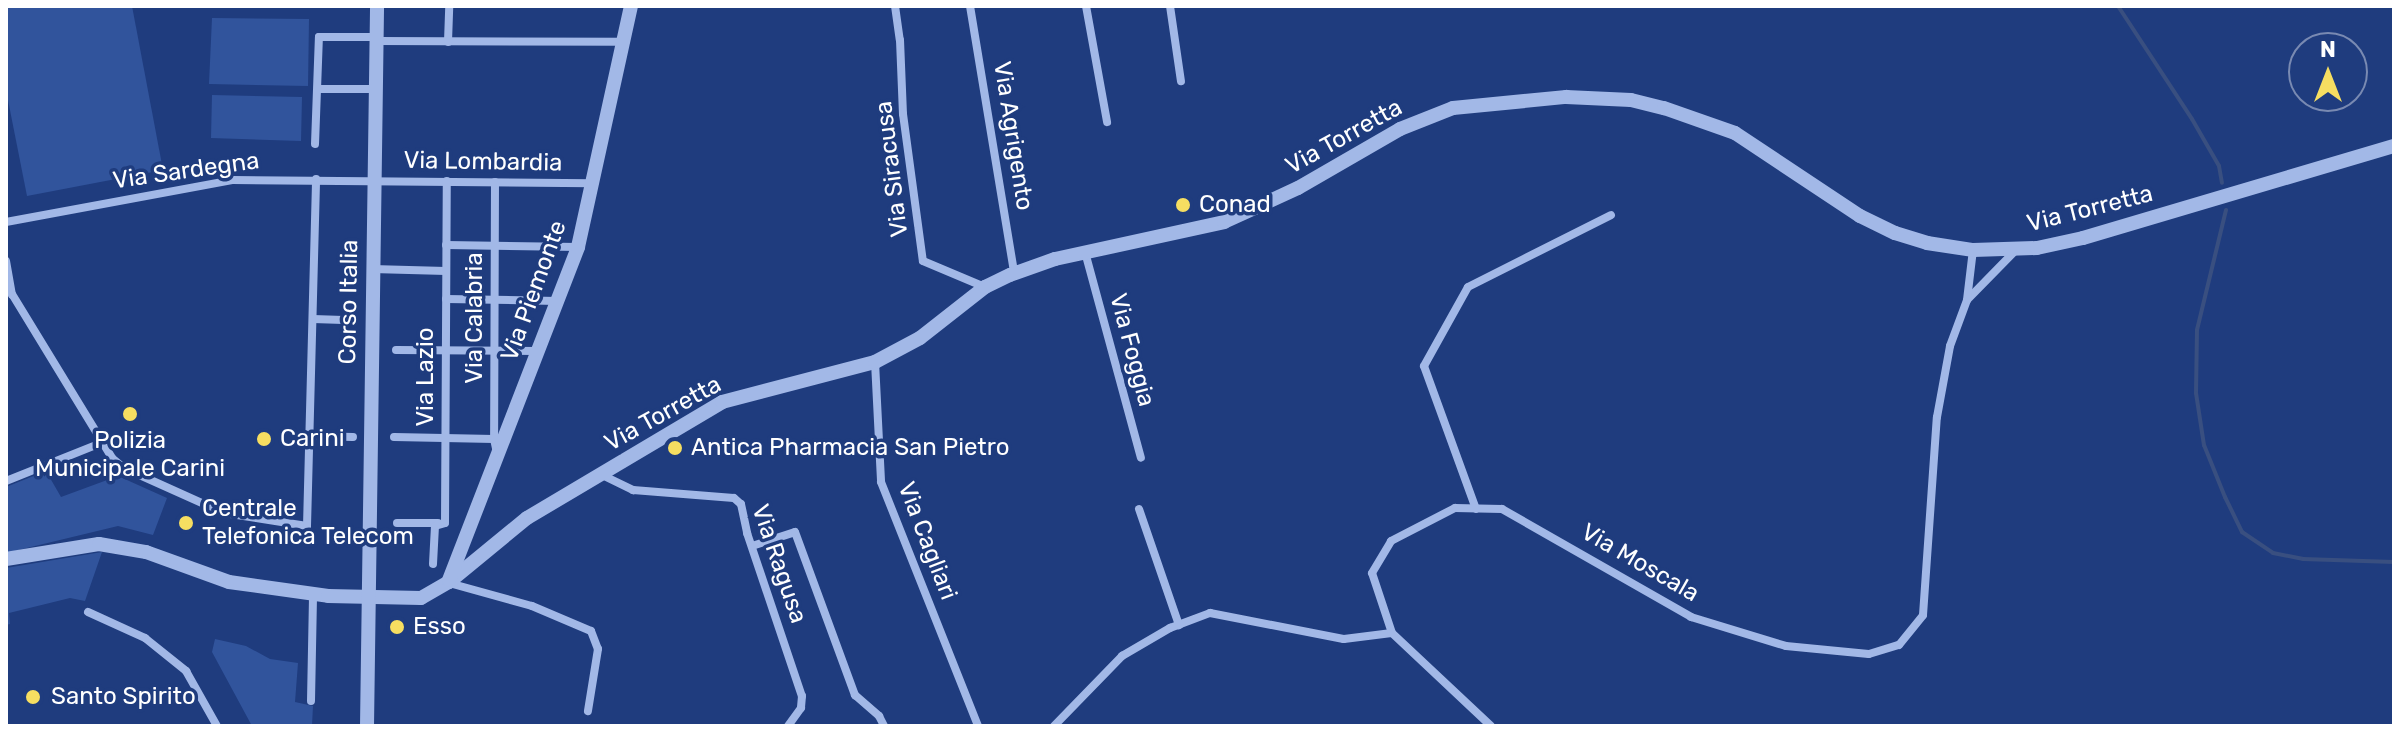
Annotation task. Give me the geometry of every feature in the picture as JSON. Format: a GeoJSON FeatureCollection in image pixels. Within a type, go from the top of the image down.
{"type":"FeatureCollection","features":[{"type":"Feature","properties":{"kind":"street","name":"Corso Italia"},"geometry":{"type":"LineString","coordinates":[[367,726],[366,598],[377,6]]}},
{"type":"Feature","properties":{"kind":"street"},"geometry":{"type":"LineString","coordinates":[[448,42],[449,6]]}},
{"type":"Feature","properties":{"kind":"street","name":"Via Piemonte"},"geometry":{"type":"LineString","coordinates":[[449,582],[495,446],[578,247],[631,6]]}},
{"type":"Feature","properties":{"kind":"street","name":"Via Siracusa"},"geometry":{"type":"LineString","coordinates":[[895,6],[900,40],[903,114],[923,261],[985,287]]}},
{"type":"Feature","properties":{"kind":"street","name":"Via Agrigento"},"geometry":{"type":"LineString","coordinates":[[970,6],[1014,273]]}},
{"type":"Feature","properties":{"kind":"street"},"geometry":{"type":"LineString","coordinates":[[1086,6],[1107,122]]}},
{"type":"Feature","properties":{"kind":"street"},"geometry":{"type":"LineString","coordinates":[[1170,6],[1181,81]]}},
{"type":"Feature","properties":{"kind":"street"},"geometry":{"type":"LineString","coordinates":[[315,144],[319,37],[448,42],[623,42]]}},
{"type":"Feature","properties":{"kind":"street"},"geometry":{"type":"LineString","coordinates":[[318,89],[376,89]]}},
{"type":"Feature","properties":{"kind":"street","name":"Via Torretta"},"geometry":{"type":"LineString","coordinates":[[6,559],[99,544],[146,552],[229,582],[313,594],[421,598],[449,582],[527,518],[722,402],[875,362],[920,338],[985,287],[1014,273],[1085,252],[1224,222],[1298,188],[1400,129],[1453,108],[1566,97],[1631,100],[1697,118],[1762,149],[1872,221],[1927,243],[1973,250],[2017,249],[2083,238],[2394,146]]}},
{"type":"Feature","properties":{"kind":"street"},"geometry":{"type":"LineString","coordinates":[[6,261],[12,294],[101,443],[124,468],[224,513],[307,526],[316,179]]}},
{"type":"Feature","properties":{"kind":"street","name":"Via Sardegna"},"geometry":{"type":"LineString","coordinates":[[6,222],[232,180],[374,180]]}},
{"type":"Feature","properties":{"kind":"street","name":"Via Lombardia"},"geometry":{"type":"LineString","coordinates":[[374,180],[592,183]]}},
{"type":"Feature","properties":{"kind":"street","name":"Via Lazio"},"geometry":{"type":"LineString","coordinates":[[433,564],[434,535],[439,523],[445,523],[447,181]]}},
{"type":"Feature","properties":{"kind":"street","name":"Via Calabria"},"geometry":{"type":"LineString","coordinates":[[495,182],[495,446]]}},
{"type":"Feature","properties":{"kind":"street"},"geometry":{"type":"LineString","coordinates":[[1476,509],[1424,366],[1468,287],[1611,215]]}},
{"type":"Feature","properties":{"kind":"street"},"geometry":{"type":"LineString","coordinates":[[446,245],[578,247]]}},
{"type":"Feature","properties":{"kind":"street"},"geometry":{"type":"LineString","coordinates":[[1967,300],[2017,249]]}},
{"type":"Feature","properties":{"kind":"street"},"geometry":{"type":"LineString","coordinates":[[1967,300],[1973,250]]}},
{"type":"Feature","properties":{"kind":"street","name":"Via Foggia"},"geometry":{"type":"LineString","coordinates":[[1085,252],[1141,458]]}},
{"type":"Feature","properties":{"kind":"street"},"geometry":{"type":"LineString","coordinates":[[372,269],[446,271]]}},
{"type":"Feature","properties":{"kind":"street"},"geometry":{"type":"LineString","coordinates":[[446,299],[557,301]]}},
{"type":"Feature","properties":{"kind":"street","name":"Via Moscala"},"geometry":{"type":"LineString","coordinates":[[1491,726],[1392,633],[1372,573],[1391,541],[1455,508],[1502,509],[1691,617],[1786,646],[1869,654],[1899,645],[1923,615],[1937,417],[1950,346],[1967,300]]}},
{"type":"Feature","properties":{"kind":"street"},"geometry":{"type":"LineString","coordinates":[[313,319],[351,320]]}},
{"type":"Feature","properties":{"kind":"street"},"geometry":{"type":"LineString","coordinates":[[396,350],[536,351]]}},
{"type":"Feature","properties":{"kind":"street","name":"Via Cagliari"},"geometry":{"type":"LineString","coordinates":[[875,362],[881,482],[978,726]]}},
{"type":"Feature","properties":{"kind":"street"},"geometry":{"type":"LineString","coordinates":[[309,436],[353,437]]}},
{"type":"Feature","properties":{"kind":"street"},"geometry":{"type":"LineString","coordinates":[[394,437],[447,437],[495,446]]}},
{"type":"Feature","properties":{"kind":"street"},"geometry":{"type":"LineString","coordinates":[[6,481],[101,443]]}},
{"type":"Feature","properties":{"kind":"street","name":"Via Ragusa"},"geometry":{"type":"LineString","coordinates":[[600,474],[633,490],[734,498],[741,504],[802,696],[801,708],[788,726]]}},
{"type":"Feature","properties":{"kind":"street"},"geometry":{"type":"LineString","coordinates":[[1139,509],[1179,625]]}},
{"type":"Feature","properties":{"kind":"street"},"geometry":{"type":"LineString","coordinates":[[397,523],[439,523]]}},
{"type":"Feature","properties":{"kind":"street"},"geometry":{"type":"LineString","coordinates":[[752,546],[795,532],[855,695],[879,716],[884,726]]}},
{"type":"Feature","properties":{"kind":"street"},"geometry":{"type":"LineString","coordinates":[[449,582],[532,606],[591,631],[598,649],[588,711]]}},
{"type":"Feature","properties":{"kind":"street"},"geometry":{"type":"LineString","coordinates":[[311,701],[313,594]]}},
{"type":"Feature","properties":{"kind":"street"},"geometry":{"type":"LineString","coordinates":[[88,612],[145,638],[186,671],[217,726]]}},
{"type":"Feature","properties":{"kind":"street"},"geometry":{"type":"LineString","coordinates":[[1054,726],[1122,656],[1179,625],[1210,613],[1344,639],[1392,633]]}},
{"type":"Feature","properties":{"kind":"shaded area"},"geometry":{"type":"Polygon","coordinates":[[[6,6],[132,6],[163,170],[27,196],[6,90],[6,6]]]}},
{"type":"Feature","properties":{"kind":"shaded area"},"geometry":{"type":"Polygon","coordinates":[[[212,18],[309,19],[308,86],[209,84],[212,18]]]}},
{"type":"Feature","properties":{"kind":"shaded area"},"geometry":{"type":"Polygon","coordinates":[[[212,95],[302,97],[301,141],[211,138],[212,95]]]}},
{"type":"Feature","properties":{"kind":"shaded area"},"geometry":{"type":"Polygon","coordinates":[[[46,471],[61,497],[118,476],[167,498],[153,535],[118,526],[6,553],[6,487],[46,471]]]}},
{"type":"Feature","properties":{"kind":"shaded area"},"geometry":{"type":"Polygon","coordinates":[[[102,552],[85,601],[70,598],[9,613],[10,624],[6,625],[6,568],[102,552]]]}},
{"type":"Feature","properties":{"kind":"shaded area"},"geometry":{"type":"Polygon","coordinates":[[[215,639],[246,646],[270,659],[298,663],[295,702],[313,706],[312,726],[252,726],[212,652],[215,639]]]}},
{"type":"Feature","properties":{"kind":"waterway"},"geometry":{"type":"LineString","coordinates":[[2118,6],[2192,119],[2219,166],[2222,183]]}},
{"type":"Feature","properties":{"kind":"waterway"},"geometry":{"type":"LineString","coordinates":[[2226,210],[2197,330],[2196,393],[2204,445],[2225,497],[2242,532],[2273,553],[2303,559],[2394,562]]}},
{"type":"Feature","properties":{"kind":"place","name":"Conad"},"geometry":{"type":"Point","coordinates":[1183,205]}},
{"type":"Feature","properties":{"kind":"place","name":"Polizia Municipale Carini"},"geometry":{"type":"Point","coordinates":[130,414]}},
{"type":"Feature","properties":{"kind":"place","name":"Carini"},"geometry":{"type":"Point","coordinates":[264,439]}},
{"type":"Feature","properties":{"kind":"place","name":"Antica Pharmacia San Pietro"},"geometry":{"type":"Point","coordinates":[675,448]}},
{"type":"Feature","properties":{"kind":"place","name":"Centrale Telefonica Telecom"},"geometry":{"type":"Point","coordinates":[186,523]}},
{"type":"Feature","properties":{"kind":"place","name":"Esso"},"geometry":{"type":"Point","coordinates":[397,627]}},
{"type":"Feature","properties":{"kind":"place","name":"Santo Spirito"},"geometry":{"type":"Point","coordinates":[33,697]}}]}
